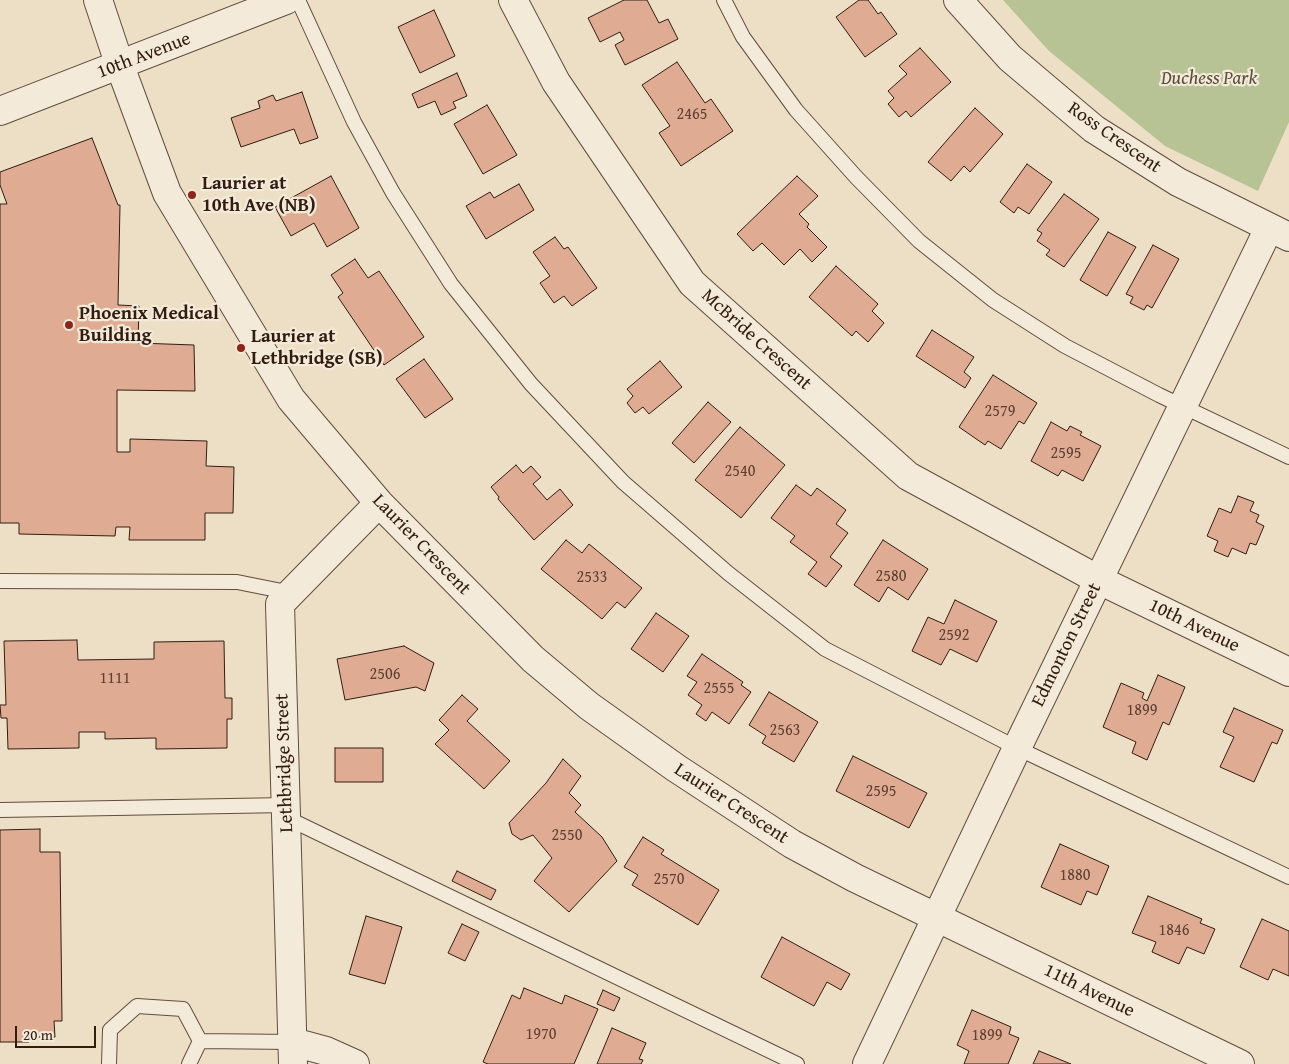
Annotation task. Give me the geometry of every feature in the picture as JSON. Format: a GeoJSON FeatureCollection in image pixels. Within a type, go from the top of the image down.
{"type":"FeatureCollection","features":[{"type":"Feature","properties":{"kind":"street","name":"Laurier Crescent"},"geometry":{"type":"LineString","coordinates":[[98,0],[120,66],[167,193],[291,399],[378,502],[533,658],[589,706],[676,768],[792,844],[938,918]]}},
{"type":"Feature","properties":{"kind":"street","name":"10th Avenue"},"geometry":{"type":"LineString","coordinates":[[0,111],[286,0]]}},
{"type":"Feature","properties":{"kind":"street","name":"McBride Crescent"},"geometry":{"type":"LineString","coordinates":[[513,0],[556,82],[692,283],[908,476],[1098,580]]}},
{"type":"Feature","properties":{"kind":"street","name":"Ross Crescent"},"geometry":{"type":"LineString","coordinates":[[958,0],[1010,58],[1094,129],[1178,182],[1279,233]]}},
{"type":"Feature","properties":{"kind":"street","name":"Edmonton Street"},"geometry":{"type":"LineString","coordinates":[[867,1064],[938,918],[1017,748],[1183,407],[1279,233]]}},
{"type":"Feature","properties":{"kind":"street","name":"Lethbridge Street"},"geometry":{"type":"LineString","coordinates":[[293,1053],[280,604],[378,502]]}},
{"type":"Feature","properties":{"kind":"street","name":"10th Avenue"},"geometry":{"type":"LineString","coordinates":[[1098,580],[1289,672]]}},
{"type":"Feature","properties":{"kind":"street","name":"11th Avenue"},"geometry":{"type":"LineString","coordinates":[[938,918],[1240,1064]]}},
{"type":"Feature","properties":{"kind":"street"},"geometry":{"type":"LineString","coordinates":[[293,1053],[326,1050],[355,1064]]}},
{"type":"Feature","properties":{"kind":"lane"},"geometry":{"type":"LineString","coordinates":[[298,0],[354,122],[393,193],[451,284],[531,384],[623,482],[728,573],[825,649],[1017,748],[1289,877]]}},
{"type":"Feature","properties":{"kind":"lane"},"geometry":{"type":"LineString","coordinates":[[724,0],[743,37],[796,110],[856,177],[919,241],[993,300],[1065,346],[1183,407],[1289,457]]}},
{"type":"Feature","properties":{"kind":"lane"},"geometry":{"type":"LineString","coordinates":[[0,581],[237,582],[292,593]]}},
{"type":"Feature","properties":{"kind":"lane"},"geometry":{"type":"LineString","coordinates":[[0,810],[287,812],[798,1064]]}},
{"type":"Feature","properties":{"kind":"lane"},"geometry":{"type":"LineString","coordinates":[[109,1064],[110,1030],[137,1006],[183,1009],[200,1041]]}},
{"type":"Feature","properties":{"kind":"lane"},"geometry":{"type":"LineString","coordinates":[[200,1041],[293,1053]]}},
{"type":"Feature","properties":{"kind":"lane"},"geometry":{"type":"LineString","coordinates":[[189,1064],[200,1041]]}},
{"type":"Feature","properties":{"kind":"green space","name":"Duchess Park"},"geometry":{"type":"Polygon","coordinates":[[[1003,0],[1289,0],[1289,122],[1258,191],[1165,146],[1049,51],[1003,0]]]}},
{"type":"Feature","properties":{"kind":"building"},"geometry":{"type":"Polygon","coordinates":[[[624,0],[647,0],[659,23],[668,19],[678,39],[625,65],[615,45],[624,40],[620,32],[600,42],[588,18],[624,0]]]}},
{"type":"Feature","properties":{"kind":"building"},"geometry":{"type":"Polygon","coordinates":[[[859,0],[868,0],[878,14],[881,12],[897,34],[865,57],[836,17],[859,0]]]}},
{"type":"Feature","properties":{"kind":"building"},"geometry":{"type":"Polygon","coordinates":[[[434,10],[455,56],[420,73],[398,27],[434,10]]]}},
{"type":"Feature","properties":{"kind":"building"},"geometry":{"type":"Polygon","coordinates":[[[920,48],[951,82],[911,117],[906,111],[899,117],[888,104],[894,98],[888,91],[907,74],[899,66],[920,48]]]}},
{"type":"Feature","properties":{"kind":"building"},"geometry":{"type":"Polygon","coordinates":[[[677,62],[705,103],[711,99],[733,131],[681,166],[659,133],[670,126],[642,85],[677,62]]]}},
{"type":"Feature","properties":{"kind":"building"},"geometry":{"type":"Polygon","coordinates":[[[457,73],[467,96],[453,102],[456,108],[441,115],[435,101],[418,108],[412,94],[457,73]]]}},
{"type":"Feature","properties":{"kind":"building"},"geometry":{"type":"Polygon","coordinates":[[[302,92],[318,138],[300,144],[294,129],[241,147],[231,118],[260,108],[258,101],[273,95],[276,101],[302,92]]]}},
{"type":"Feature","properties":{"kind":"building"},"geometry":{"type":"Polygon","coordinates":[[[487,105],[517,155],[483,174],[454,124],[487,105]]]}},
{"type":"Feature","properties":{"kind":"building"},"geometry":{"type":"Polygon","coordinates":[[[975,108],[1003,134],[970,172],[964,166],[951,181],[928,162],[975,108]]]}},
{"type":"Feature","properties":{"kind":"building","name":"Phoenix Medical Building"},"geometry":{"type":"Polygon","coordinates":[[[92,138],[118,205],[120,205],[118,305],[139,306],[138,343],[194,345],[195,391],[117,390],[117,452],[130,452],[130,439],[207,441],[206,466],[234,467],[233,513],[205,513],[205,540],[129,540],[130,527],[116,527],[115,536],[19,534],[19,523],[0,523],[0,204],[7,204],[0,185],[0,172],[92,138]]]}},
{"type":"Feature","properties":{"kind":"building"},"geometry":{"type":"Polygon","coordinates":[[[1027,164],[1052,182],[1029,214],[1018,207],[1014,213],[1000,202],[1027,164]]]}},
{"type":"Feature","properties":{"kind":"building"},"geometry":{"type":"Polygon","coordinates":[[[331,176],[359,228],[327,247],[314,223],[291,236],[275,207],[331,176]]]}},
{"type":"Feature","properties":{"kind":"building"},"geometry":{"type":"Polygon","coordinates":[[[797,176],[818,196],[799,214],[809,224],[807,227],[827,247],[812,262],[800,249],[784,265],[762,243],[753,251],[737,234],[797,176]]]}},
{"type":"Feature","properties":{"kind":"building"},"geometry":{"type":"Polygon","coordinates":[[[519,184],[534,210],[486,239],[466,206],[490,192],[494,198],[519,184]]]}},
{"type":"Feature","properties":{"kind":"building"},"geometry":{"type":"Polygon","coordinates":[[[1064,194],[1099,219],[1064,267],[1046,255],[1050,250],[1037,241],[1042,233],[1037,230],[1064,194]]]}},
{"type":"Feature","properties":{"kind":"building"},"geometry":{"type":"Polygon","coordinates":[[[1108,232],[1136,247],[1107,296],[1080,280],[1108,232]]]}},
{"type":"Feature","properties":{"kind":"building"},"geometry":{"type":"Polygon","coordinates":[[[555,237],[564,249],[568,247],[597,288],[572,306],[564,296],[554,303],[540,283],[550,276],[533,252],[555,237]]]}},
{"type":"Feature","properties":{"kind":"building"},"geometry":{"type":"Polygon","coordinates":[[[1153,245],[1179,259],[1152,308],[1147,305],[1144,310],[1130,303],[1133,297],[1126,294],[1153,245]]]}},
{"type":"Feature","properties":{"kind":"building"},"geometry":{"type":"Polygon","coordinates":[[[355,259],[368,278],[379,271],[424,337],[384,365],[338,297],[343,293],[331,275],[355,259]]]}},
{"type":"Feature","properties":{"kind":"building"},"geometry":{"type":"Polygon","coordinates":[[[836,266],[878,304],[872,311],[884,323],[868,342],[856,331],[852,336],[809,297],[836,266]]]}},
{"type":"Feature","properties":{"kind":"building"},"geometry":{"type":"Polygon","coordinates":[[[932,330],[974,357],[964,372],[971,378],[965,388],[916,356],[932,330]]]}},
{"type":"Feature","properties":{"kind":"building"},"geometry":{"type":"Polygon","coordinates":[[[424,359],[453,399],[425,418],[396,379],[424,359]]]}},
{"type":"Feature","properties":{"kind":"building"},"geometry":{"type":"Polygon","coordinates":[[[660,361],[682,387],[649,414],[643,407],[635,413],[627,403],[633,396],[627,389],[660,361]]]}},
{"type":"Feature","properties":{"kind":"building"},"geometry":{"type":"Polygon","coordinates":[[[993,375],[1037,403],[1024,424],[1019,421],[1001,449],[988,441],[985,445],[959,427],[993,375]]]}},
{"type":"Feature","properties":{"kind":"building"},"geometry":{"type":"Polygon","coordinates":[[[708,402],[731,422],[694,463],[672,443],[708,402]]]}},
{"type":"Feature","properties":{"kind":"building"},"geometry":{"type":"Polygon","coordinates":[[[1051,422],[1067,431],[1070,426],[1082,432],[1080,435],[1101,446],[1083,481],[1062,470],[1058,476],[1031,461],[1051,422]]]}},
{"type":"Feature","properties":{"kind":"building"},"geometry":{"type":"Polygon","coordinates":[[[740,427],[785,465],[741,518],[695,480],[740,427]]]}},
{"type":"Feature","properties":{"kind":"building"},"geometry":{"type":"Polygon","coordinates":[[[516,465],[523,473],[531,466],[541,477],[533,484],[547,500],[560,489],[573,505],[534,540],[498,499],[499,497],[491,487],[516,465]]]}},
{"type":"Feature","properties":{"kind":"building"},"geometry":{"type":"Polygon","coordinates":[[[796,485],[811,496],[817,488],[846,510],[836,524],[848,533],[830,557],[842,566],[826,587],[808,574],[817,562],[790,542],[795,536],[771,518],[796,485]]]}},
{"type":"Feature","properties":{"kind":"building"},"geometry":{"type":"Polygon","coordinates":[[[1238,496],[1254,502],[1250,511],[1259,515],[1256,522],[1264,526],[1256,545],[1250,543],[1246,554],[1232,548],[1228,557],[1214,551],[1218,541],[1207,536],[1219,508],[1231,513],[1238,496]]]}},
{"type":"Feature","properties":{"kind":"building"},"geometry":{"type":"Polygon","coordinates":[[[566,540],[582,553],[589,544],[642,588],[625,608],[617,602],[602,619],[541,569],[566,540]]]}},
{"type":"Feature","properties":{"kind":"building"},"geometry":{"type":"Polygon","coordinates":[[[883,540],[928,569],[908,600],[888,587],[879,602],[854,585],[883,540]]]}},
{"type":"Feature","properties":{"kind":"building"},"geometry":{"type":"Polygon","coordinates":[[[955,600],[997,621],[977,662],[950,649],[941,665],[912,651],[928,617],[944,624],[955,600]]]}},
{"type":"Feature","properties":{"kind":"building"},"geometry":{"type":"Polygon","coordinates":[[[656,613],[689,636],[663,672],[631,649],[656,613]]]}},
{"type":"Feature","properties":{"kind":"building"},"geometry":{"type":"Polygon","coordinates":[[[77,640],[78,660],[154,659],[154,642],[224,641],[225,698],[232,698],[232,719],[227,719],[227,748],[156,749],[156,738],[105,739],[105,732],[79,732],[79,748],[8,749],[7,718],[1,718],[0,705],[6,705],[4,641],[77,640]]]}},
{"type":"Feature","properties":{"kind":"building"},"geometry":{"type":"Polygon","coordinates":[[[404,646],[434,663],[425,691],[416,687],[345,700],[337,659],[404,646]]]}},
{"type":"Feature","properties":{"kind":"building"},"geometry":{"type":"Polygon","coordinates":[[[702,654],[743,682],[741,685],[751,692],[729,724],[712,712],[706,721],[696,714],[702,705],[688,695],[697,682],[687,676],[702,654]]]}},
{"type":"Feature","properties":{"kind":"building"},"geometry":{"type":"Polygon","coordinates":[[[1158,675],[1185,687],[1169,725],[1163,722],[1147,760],[1132,753],[1136,742],[1103,727],[1121,683],[1144,693],[1142,698],[1147,701],[1158,675]]]}},
{"type":"Feature","properties":{"kind":"building"},"geometry":{"type":"Polygon","coordinates":[[[769,692],[818,722],[794,762],[762,743],[766,736],[749,725],[769,692]]]}},
{"type":"Feature","properties":{"kind":"building"},"geometry":{"type":"Polygon","coordinates":[[[462,695],[478,709],[467,721],[510,761],[484,789],[435,744],[449,730],[439,720],[462,695]]]}},
{"type":"Feature","properties":{"kind":"building"},"geometry":{"type":"Polygon","coordinates":[[[1234,708],[1283,730],[1277,744],[1272,742],[1254,782],[1220,767],[1234,737],[1223,732],[1234,708]]]}},
{"type":"Feature","properties":{"kind":"building"},"geometry":{"type":"Polygon","coordinates":[[[335,748],[383,748],[383,782],[335,782],[335,748]]]}},
{"type":"Feature","properties":{"kind":"building"},"geometry":{"type":"Polygon","coordinates":[[[853,756],[927,793],[909,828],[836,791],[853,756]]]}},
{"type":"Feature","properties":{"kind":"building"},"geometry":{"type":"Polygon","coordinates":[[[563,759],[581,776],[569,793],[581,805],[575,812],[602,837],[617,861],[569,912],[534,881],[552,858],[533,835],[521,840],[512,834],[509,823],[546,783],[563,759]]]}},
{"type":"Feature","properties":{"kind":"building"},"geometry":{"type":"Polygon","coordinates":[[[40,829],[40,852],[60,852],[62,1021],[54,1021],[55,1037],[29,1037],[29,1042],[0,1042],[0,830],[40,829]]]}},
{"type":"Feature","properties":{"kind":"building"},"geometry":{"type":"Polygon","coordinates":[[[643,837],[664,850],[661,854],[719,890],[698,925],[632,885],[638,875],[624,867],[643,837]]]}},
{"type":"Feature","properties":{"kind":"building"},"geometry":{"type":"Polygon","coordinates":[[[1060,844],[1109,866],[1097,895],[1087,891],[1081,905],[1041,887],[1060,844]]]}},
{"type":"Feature","properties":{"kind":"building"},"geometry":{"type":"Polygon","coordinates":[[[457,871],[496,890],[491,900],[452,881],[457,871]]]}},
{"type":"Feature","properties":{"kind":"building"},"geometry":{"type":"Polygon","coordinates":[[[1148,896],[1202,919],[1200,923],[1215,929],[1204,954],[1187,947],[1179,964],[1152,952],[1156,942],[1132,933],[1148,896]]]}},
{"type":"Feature","properties":{"kind":"building"},"geometry":{"type":"Polygon","coordinates":[[[366,916],[402,927],[385,984],[349,974],[366,916]]]}},
{"type":"Feature","properties":{"kind":"building"},"geometry":{"type":"Polygon","coordinates":[[[1262,919],[1289,931],[1289,976],[1273,969],[1268,980],[1240,967],[1262,919]]]}},
{"type":"Feature","properties":{"kind":"building"},"geometry":{"type":"Polygon","coordinates":[[[462,924],[479,932],[465,961],[448,953],[462,924]]]}},
{"type":"Feature","properties":{"kind":"building"},"geometry":{"type":"Polygon","coordinates":[[[782,937],[850,974],[841,990],[827,982],[814,1006],[761,977],[782,937]]]}},
{"type":"Feature","properties":{"kind":"building"},"geometry":{"type":"Polygon","coordinates":[[[524,988],[562,1004],[565,995],[598,1009],[574,1064],[488,1064],[483,1062],[512,995],[520,999],[524,988]]]}},
{"type":"Feature","properties":{"kind":"building"},"geometry":{"type":"Polygon","coordinates":[[[603,990],[620,998],[614,1011],[597,1004],[603,990]]]}},
{"type":"Feature","properties":{"kind":"building"},"geometry":{"type":"Polygon","coordinates":[[[972,1010],[1011,1027],[1009,1034],[1019,1038],[1008,1064],[964,1064],[969,1051],[957,1045],[972,1010]]]}},
{"type":"Feature","properties":{"kind":"building"},"geometry":{"type":"Polygon","coordinates":[[[612,1028],[646,1043],[639,1059],[643,1060],[641,1064],[597,1064],[612,1028]]]}},
{"type":"Feature","properties":{"kind":"building"},"geometry":{"type":"Polygon","coordinates":[[[1039,1051],[1071,1064],[1033,1064],[1039,1051]]]}},
{"type":"Feature","properties":{"kind":"place","name":"Laurier at 10th Ave (NB)"},"geometry":{"type":"Point","coordinates":[192,195]}},
{"type":"Feature","properties":{"kind":"place","name":"Phoenix Medical Building"},"geometry":{"type":"Point","coordinates":[69,325]}},
{"type":"Feature","properties":{"kind":"place","name":"Laurier at Lethbridge (SB)"},"geometry":{"type":"Point","coordinates":[241,348]}}]}
